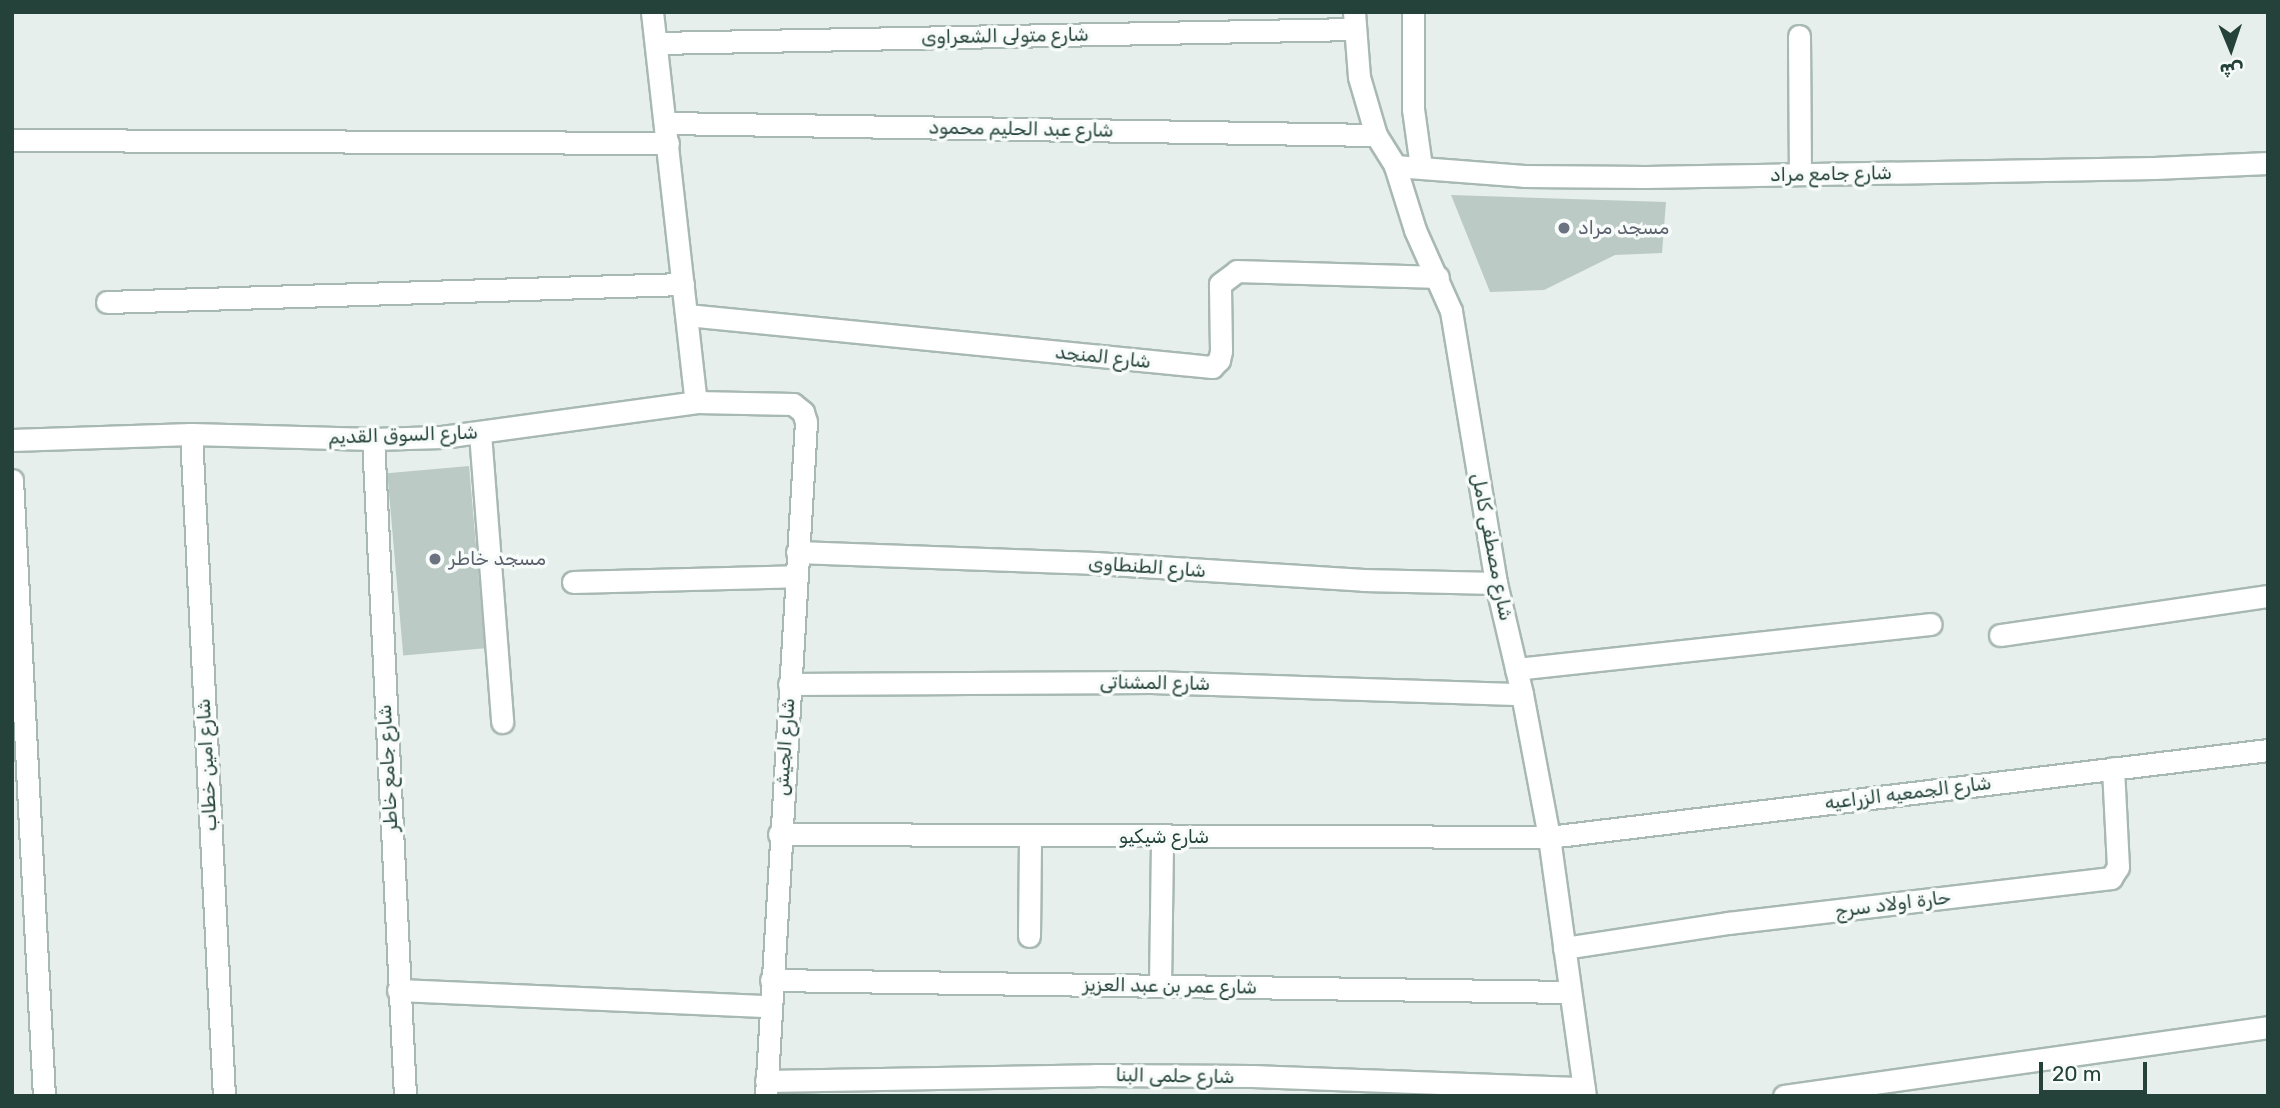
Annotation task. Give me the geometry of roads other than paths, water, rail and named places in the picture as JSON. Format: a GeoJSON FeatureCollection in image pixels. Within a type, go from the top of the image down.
{"type":"FeatureCollection","features":[{"type":"Feature","properties":{"kind":"street"},"geometry":{"type":"LineString","coordinates":[[652,12],[696,402]]}},
{"type":"Feature","properties":{"kind":"street"},"geometry":{"type":"LineString","coordinates":[[1413,12],[1413,109],[1421,167]]}},
{"type":"Feature","properties":{"kind":"street","name":"شارع متولى الشعراوى"},"geometry":{"type":"LineString","coordinates":[[657,43],[1354,21]]}},
{"type":"Feature","properties":{"kind":"street","name":"شارع مصطفى كامل"},"geometry":{"type":"LineString","coordinates":[[1354,21],[1359,77],[1376,135],[1395,166],[1415,230],[1451,311],[1496,583],[1522,694],[1549,837],[1584,1092]]}},
{"type":"Feature","properties":{"kind":"street"},"geometry":{"type":"LineString","coordinates":[[1799,36],[1800,174]]}},
{"type":"Feature","properties":{"kind":"street","name":"شارع عبد الحليم محمود"},"geometry":{"type":"LineString","coordinates":[[12,140],[667,133],[1376,135]]}},
{"type":"Feature","properties":{"kind":"street","name":"شارع جامع مراد"},"geometry":{"type":"LineString","coordinates":[[1395,166],[1524,176],[1800,174],[2268,163]]}},
{"type":"Feature","properties":{"kind":"street","name":"شارع المنجد"},"geometry":{"type":"LineString","coordinates":[[687,316],[1212,367],[1219,360],[1221,351],[1220,284],[1237,271],[1438,277]]}},
{"type":"Feature","properties":{"kind":"street"},"geometry":{"type":"LineString","coordinates":[[107,303],[683,284]]}},
{"type":"Feature","properties":{"kind":"street","name":"شارع السوق القديم"},"geometry":{"type":"LineString","coordinates":[[12,440],[191,434],[373,439],[480,433],[696,402],[793,404]]}},
{"type":"Feature","properties":{"kind":"street","name":"شارع الجيش"},"geometry":{"type":"LineString","coordinates":[[766,1088],[779,834],[806,422],[803,412],[793,404]]}},
{"type":"Feature","properties":{"kind":"street"},"geometry":{"type":"LineString","coordinates":[[480,433],[502,722]]}},
{"type":"Feature","properties":{"kind":"street","name":"شارع امين خطاب"},"geometry":{"type":"LineString","coordinates":[[191,434],[224,1096]]}},
{"type":"Feature","properties":{"kind":"street","name":"شارع جامع خاطر"},"geometry":{"type":"LineString","coordinates":[[373,439],[405,1096]]}},
{"type":"Feature","properties":{"kind":"street"},"geometry":{"type":"LineString","coordinates":[[12,480],[44,1096]]}},
{"type":"Feature","properties":{"kind":"street","name":"شارع الطنطاوى"},"geometry":{"type":"LineString","coordinates":[[797,552],[1094,563],[1363,580],[1496,583]]}},
{"type":"Feature","properties":{"kind":"street"},"geometry":{"type":"LineString","coordinates":[[573,582],[796,576]]}},
{"type":"Feature","properties":{"kind":"street"},"geometry":{"type":"LineString","coordinates":[[2000,635],[2268,596]]}},
{"type":"Feature","properties":{"kind":"street"},"geometry":{"type":"LineString","coordinates":[[1516,669],[1931,624]]}},
{"type":"Feature","properties":{"kind":"street","name":"شارع المشناتى"},"geometry":{"type":"LineString","coordinates":[[789,684],[1151,682],[1522,694]]}},
{"type":"Feature","properties":{"kind":"street","name":"شارع الجمعيه الزراعيه"},"geometry":{"type":"LineString","coordinates":[[1549,837],[2268,750]]}},
{"type":"Feature","properties":{"kind":"street","name":"حارة اولاد سرج"},"geometry":{"type":"LineString","coordinates":[[1564,948],[1714,925],[2112,878],[2118,867],[2113,768]]}},
{"type":"Feature","properties":{"kind":"street","name":"شارع شيكيو"},"geometry":{"type":"LineString","coordinates":[[779,834],[1549,837]]}},
{"type":"Feature","properties":{"kind":"street"},"geometry":{"type":"LineString","coordinates":[[1029,936],[1030,836]]}},
{"type":"Feature","properties":{"kind":"street"},"geometry":{"type":"LineString","coordinates":[[1160,986],[1162,837]]}},
{"type":"Feature","properties":{"kind":"street","name":"شارع عمر بن عبد العزيز"},"geometry":{"type":"LineString","coordinates":[[771,980],[1570,992]]}},
{"type":"Feature","properties":{"kind":"street"},"geometry":{"type":"LineString","coordinates":[[398,990],[770,1006]]}},
{"type":"Feature","properties":{"kind":"street"},"geometry":{"type":"LineString","coordinates":[[1784,1096],[2268,1027]]}},
{"type":"Feature","properties":{"kind":"street","name":"شارع حلمى البنا"},"geometry":{"type":"LineString","coordinates":[[766,1088],[1094,1075],[1252,1076],[1584,1092]]}},
{"type":"Feature","properties":{"kind":"place","name":"مسجد مراد"},"geometry":{"type":"Point","coordinates":[1564,228]}},
{"type":"Feature","properties":{"kind":"place","name":"مسجد خاطر"},"geometry":{"type":"Point","coordinates":[435,559]}}]}
